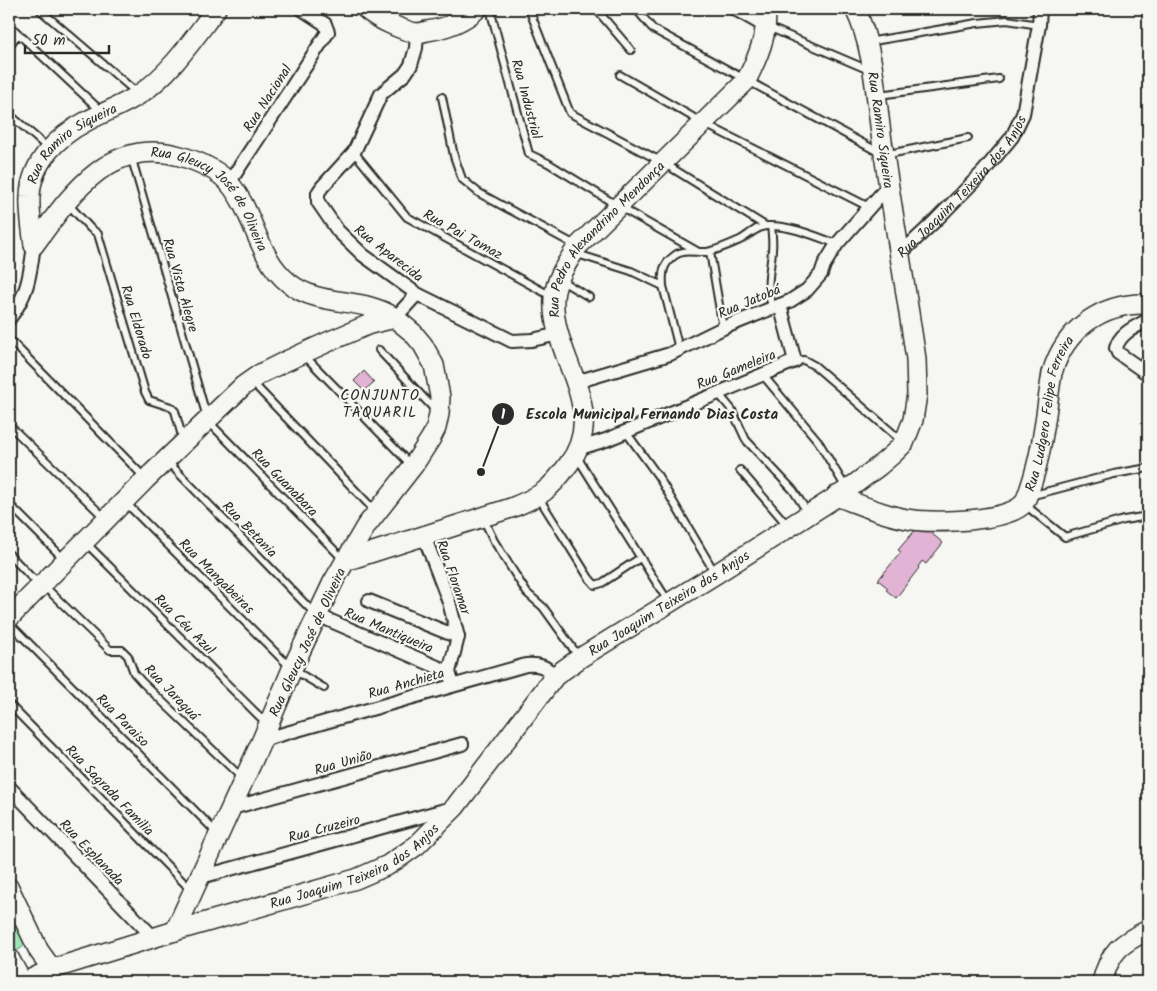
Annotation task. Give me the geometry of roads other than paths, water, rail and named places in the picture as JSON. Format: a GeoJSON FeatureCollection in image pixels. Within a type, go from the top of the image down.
{"type":"FeatureCollection","features":[{"type":"Feature","properties":{"kind":"street","name":"Rua Nacional"},"geometry":{"type":"LineString","coordinates":[[229,183],[328,32],[325,24],[302,9]]}},
{"type":"Feature","properties":{"kind":"street"},"geometry":{"type":"LineString","coordinates":[[366,9],[382,19],[417,33],[456,24],[467,18],[477,9]]}},
{"type":"Feature","properties":{"kind":"street"},"geometry":{"type":"LineString","coordinates":[[735,9],[765,17]]}},
{"type":"Feature","properties":{"kind":"street","name":"Rua Ramiro Siqueira"},"geometry":{"type":"LineString","coordinates":[[855,9],[867,42],[900,254]]}},
{"type":"Feature","properties":{"kind":"street","name":"Rua Joaquim Teixeira dos Anjos"},"geometry":{"type":"LineString","coordinates":[[23,982],[52,969],[175,931],[356,879],[388,865],[417,845],[455,808],[555,676],[580,658],[716,574],[841,493],[879,466],[904,442],[913,420],[918,378],[900,254],[983,172],[1012,137],[1022,114],[1039,25],[1040,9]]}},
{"type":"Feature","properties":{"kind":"street","name":"Rua Ramiro Siqueira"},"geometry":{"type":"LineString","coordinates":[[9,320],[26,292],[30,277],[34,245],[30,214],[30,194],[35,173],[49,149],[70,130],[139,95],[167,72],[213,10]]}},
{"type":"Feature","properties":{"kind":"street","name":"Rua Pedro Alexandrino Mendonça"},"geometry":{"type":"LineString","coordinates":[[345,561],[483,517],[538,497],[555,483],[576,452],[584,425],[584,415],[576,382],[559,334],[557,288],[576,250],[662,162],[746,81],[759,50],[765,17]]}},
{"type":"Feature","properties":{"kind":"street","name":"Rua Aparecida"},"geometry":{"type":"LineString","coordinates":[[417,33],[416,48],[411,65],[405,74],[381,94],[354,152],[322,187],[318,193],[318,202],[338,231],[363,255],[417,294],[512,341],[532,340],[559,334]]}},
{"type":"Feature","properties":{"kind":"street","name":"Rua Gleucy José de Oliveira"},"geometry":{"type":"LineString","coordinates":[[34,245],[66,202],[94,173],[130,155],[151,152],[175,154],[189,158],[211,169],[229,183],[240,199],[269,261],[279,275],[290,285],[306,294],[328,300],[374,307],[395,318],[424,345],[434,365],[439,386],[439,414],[431,438],[413,466],[376,512],[339,570],[292,669],[220,835],[175,931]]}},
{"type":"Feature","properties":{"kind":"street","name":"Rua Jatobá"},"geometry":{"type":"LineString","coordinates":[[576,382],[670,354],[723,328],[776,306],[806,290],[821,274],[824,265],[837,244],[889,185]]}},
{"type":"Feature","properties":{"kind":"street"},"geometry":{"type":"LineString","coordinates":[[9,618],[166,459],[250,381],[302,353],[364,327],[395,318],[417,294]]}},
{"type":"Feature","properties":{"kind":"street","name":"Rua Ludgero Felipe Ferreira"},"geometry":{"type":"LineString","coordinates":[[841,493],[882,512],[912,520],[935,521],[991,517],[1005,515],[1016,510],[1025,500],[1034,476],[1052,373],[1064,344],[1078,328],[1100,315],[1130,304],[1148,304]]}},
{"type":"Feature","properties":{"kind":"street"},"geometry":{"type":"LineString","coordinates":[[776,306],[795,361]]}},
{"type":"Feature","properties":{"kind":"street"},"geometry":{"type":"LineString","coordinates":[[1148,320],[1127,332],[1118,342],[1116,348],[1118,353],[1148,374]]}},
{"type":"Feature","properties":{"kind":"street","name":"Rua Gameleira"},"geometry":{"type":"LineString","coordinates":[[576,452],[795,361]]}},
{"type":"Feature","properties":{"kind":"street","name":"Rua Floramar"},"geometry":{"type":"LineString","coordinates":[[424,536],[450,602],[458,637],[448,672]]}},
{"type":"Feature","properties":{"kind":"street"},"geometry":{"type":"LineString","coordinates":[[369,601],[458,637]]}},
{"type":"Feature","properties":{"kind":"street","name":"Rua Mantiqueira"},"geometry":{"type":"LineString","coordinates":[[317,616],[448,672]]}},
{"type":"Feature","properties":{"kind":"street","name":"Rua Anchieta"},"geometry":{"type":"LineString","coordinates":[[265,732],[452,686],[526,665],[543,665],[555,676]]}},
{"type":"Feature","properties":{"kind":"street"},"geometry":{"type":"LineString","coordinates":[[448,672],[452,686]]}},
{"type":"Feature","properties":{"kind":"street","name":"Rua União"},"geometry":{"type":"LineString","coordinates":[[232,808],[462,744]]}},
{"type":"Feature","properties":{"kind":"street","name":"Rua Esplanada"},"geometry":{"type":"LineString","coordinates":[[9,787],[154,938]]}},
{"type":"Feature","properties":{"kind":"street","name":"Rua Cruzeiro"},"geometry":{"type":"LineString","coordinates":[[197,885],[455,808]]}},
{"type":"Feature","properties":{"kind":"street"},"geometry":{"type":"LineString","coordinates":[[9,888],[39,951],[52,969]]}},
{"type":"Feature","properties":{"kind":"street"},"geometry":{"type":"LineString","coordinates":[[1102,982],[1105,969],[1116,949],[1148,930]]}},
{"type":"Feature","properties":{"kind":"street"},"geometry":{"type":"LineString","coordinates":[[9,959],[23,982]]}},
{"type":"Feature","properties":{"kind":"lane"},"geometry":{"type":"LineString","coordinates":[[40,9],[139,95]]}},
{"type":"Feature","properties":{"kind":"lane","name":"Rua Industrial"},"geometry":{"type":"LineString","coordinates":[[490,9],[529,154],[548,163],[697,251]]}},
{"type":"Feature","properties":{"kind":"lane"},"geometry":{"type":"LineString","coordinates":[[529,9],[570,113],[662,162],[764,226]]}},
{"type":"Feature","properties":{"kind":"lane"},"geometry":{"type":"LineString","coordinates":[[596,9],[631,50]]}},
{"type":"Feature","properties":{"kind":"lane"},"geometry":{"type":"LineString","coordinates":[[636,9],[653,29],[884,155],[968,138]]}},
{"type":"Feature","properties":{"kind":"lane"},"geometry":{"type":"LineString","coordinates":[[765,17],[872,72]]}},
{"type":"Feature","properties":{"kind":"lane"},"geometry":{"type":"LineString","coordinates":[[867,42],[1007,20],[1039,25]]}},
{"type":"Feature","properties":{"kind":"lane"},"geometry":{"type":"LineString","coordinates":[[9,25],[104,113]]}},
{"type":"Feature","properties":{"kind":"lane"},"geometry":{"type":"LineString","coordinates":[[9,46],[18,34]]}},
{"type":"Feature","properties":{"kind":"lane"},"geometry":{"type":"LineString","coordinates":[[620,75],[703,124],[870,206]]}},
{"type":"Feature","properties":{"kind":"lane"},"geometry":{"type":"LineString","coordinates":[[875,95],[999,79]]}},
{"type":"Feature","properties":{"kind":"lane"},"geometry":{"type":"LineString","coordinates":[[442,97],[454,156],[462,179],[478,193],[576,250],[631,271],[663,286]]}},
{"type":"Feature","properties":{"kind":"lane"},"geometry":{"type":"LineString","coordinates":[[9,114],[49,149]]}},
{"type":"Feature","properties":{"kind":"lane","name":"Rua Pai Tomaz"},"geometry":{"type":"LineString","coordinates":[[354,152],[407,217],[557,288],[589,297]]}},
{"type":"Feature","properties":{"kind":"lane","name":"Rua Vista Alegre"},"geometry":{"type":"LineString","coordinates":[[130,155],[208,421]]}},
{"type":"Feature","properties":{"kind":"lane","name":"Rua Eldorado"},"geometry":{"type":"LineString","coordinates":[[66,202],[98,234],[145,392],[150,400],[171,407],[176,411],[184,443]]}},
{"type":"Feature","properties":{"kind":"lane"},"geometry":{"type":"LineString","coordinates":[[679,349],[663,286],[662,271],[666,263],[675,254],[683,251],[710,252],[740,240],[764,226],[814,235],[837,244]]}},
{"type":"Feature","properties":{"kind":"lane"},"geometry":{"type":"LineString","coordinates":[[771,226],[772,246],[768,288],[770,301],[776,306]]}},
{"type":"Feature","properties":{"kind":"lane"},"geometry":{"type":"LineString","coordinates":[[710,252],[723,328]]}},
{"type":"Feature","properties":{"kind":"lane"},"geometry":{"type":"LineString","coordinates":[[9,339],[146,479]]}},
{"type":"Feature","properties":{"kind":"lane"},"geometry":{"type":"LineString","coordinates":[[379,350],[439,414]]}},
{"type":"Feature","properties":{"kind":"lane"},"geometry":{"type":"LineString","coordinates":[[302,353],[413,466]]}},
{"type":"Feature","properties":{"kind":"lane"},"geometry":{"type":"LineString","coordinates":[[795,361],[804,360],[815,366],[904,442]]}},
{"type":"Feature","properties":{"kind":"lane"},"geometry":{"type":"LineString","coordinates":[[762,374],[818,440],[841,493]]}},
{"type":"Feature","properties":{"kind":"lane"},"geometry":{"type":"LineString","coordinates":[[250,381],[376,512]]}},
{"type":"Feature","properties":{"kind":"lane"},"geometry":{"type":"LineString","coordinates":[[718,393],[732,410],[746,440],[793,490],[808,513]]}},
{"type":"Feature","properties":{"kind":"lane","name":"Rua Guanabara"},"geometry":{"type":"LineString","coordinates":[[208,421],[345,561]]}},
{"type":"Feature","properties":{"kind":"lane"},"geometry":{"type":"LineString","coordinates":[[9,425],[106,519]]}},
{"type":"Feature","properties":{"kind":"lane"},"geometry":{"type":"LineString","coordinates":[[626,431],[658,476],[716,574]]}},
{"type":"Feature","properties":{"kind":"lane"},"geometry":{"type":"LineString","coordinates":[[576,452],[668,602]]}},
{"type":"Feature","properties":{"kind":"lane","name":"Rua Betania"},"geometry":{"type":"LineString","coordinates":[[166,459],[317,616]]}},
{"type":"Feature","properties":{"kind":"lane"},"geometry":{"type":"LineString","coordinates":[[1025,500],[1114,474],[1148,468]]}},
{"type":"Feature","properties":{"kind":"lane"},"geometry":{"type":"LineString","coordinates":[[740,470],[788,527]]}},
{"type":"Feature","properties":{"kind":"lane"},"geometry":{"type":"LineString","coordinates":[[538,497],[595,585],[602,583],[640,558]]}},
{"type":"Feature","properties":{"kind":"lane"},"geometry":{"type":"LineString","coordinates":[[1025,500],[1065,537],[1124,520],[1148,516]]}},
{"type":"Feature","properties":{"kind":"lane","name":"Rua Mangabeiras"},"geometry":{"type":"LineString","coordinates":[[124,501],[292,669],[324,688]]}},
{"type":"Feature","properties":{"kind":"lane"},"geometry":{"type":"LineString","coordinates":[[9,504],[66,561]]}},
{"type":"Feature","properties":{"kind":"lane"},"geometry":{"type":"LineString","coordinates":[[483,517],[494,541],[527,594],[543,607],[580,658]]}},
{"type":"Feature","properties":{"kind":"lane","name":"Rua Céu Azul"},"geometry":{"type":"LineString","coordinates":[[84,542],[265,732]]}},
{"type":"Feature","properties":{"kind":"lane"},"geometry":{"type":"LineString","coordinates":[[9,554],[30,576],[42,584]]}},
{"type":"Feature","properties":{"kind":"lane","name":"Rua Jaraguá"},"geometry":{"type":"LineString","coordinates":[[42,584],[110,650],[122,650],[128,656],[134,673],[142,682],[244,780]]}},
{"type":"Feature","properties":{"kind":"lane","name":"Rua Paraiso"},"geometry":{"type":"LineString","coordinates":[[9,623],[220,835]]}},
{"type":"Feature","properties":{"kind":"lane","name":"Rua Sagrada Familia"},"geometry":{"type":"LineString","coordinates":[[9,704],[197,885]]}},
{"type":"Feature","properties":{"kind":"place","name":"Escola Municipal Fernando Dias Costa"},"geometry":{"type":"Point","coordinates":[481,472]}},
{"type":"Feature","properties":{"kind":"district","name":"CONJUNTO TAQUARIL"},"geometry":{"type":"Point","coordinates":[380,404]}}]}
